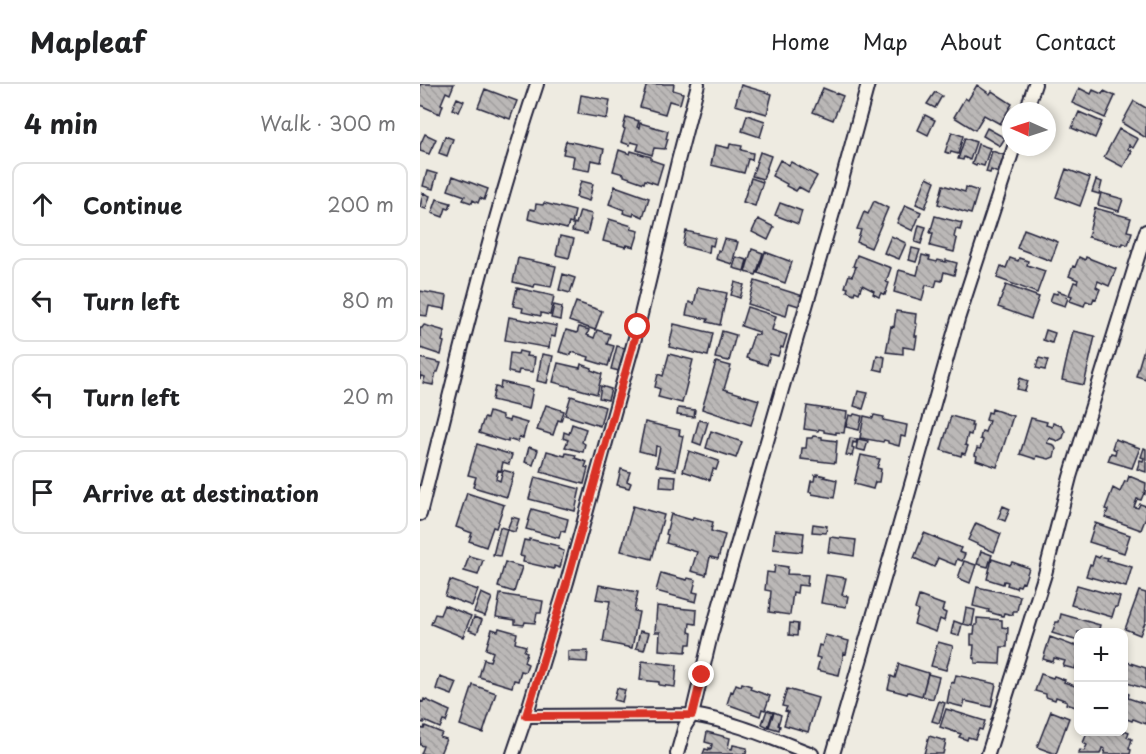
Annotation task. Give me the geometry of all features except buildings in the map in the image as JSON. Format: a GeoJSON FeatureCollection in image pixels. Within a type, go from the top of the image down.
{"type":"FeatureCollection","features":[{"type":"Feature","properties":{"kind":"street"},"geometry":{"type":"LineString","coordinates":[[420,514],[481,276],[537,84]]}},
{"type":"Feature","properties":{"kind":"street"},"geometry":{"type":"LineString","coordinates":[[513,754],[567,582],[638,327],[698,84]]}},
{"type":"Feature","properties":{"kind":"street"},"geometry":{"type":"LineString","coordinates":[[677,754],[692,715],[711,635],[868,84]]}},
{"type":"Feature","properties":{"kind":"street"},"geometry":{"type":"LineString","coordinates":[[1029,102],[1035,84]]}},
{"type":"Feature","properties":{"kind":"street"},"geometry":{"type":"LineString","coordinates":[[833,754],[958,319],[1011,156]]}},
{"type":"Feature","properties":{"kind":"street"},"geometry":{"type":"LineString","coordinates":[[988,754],[1046,574],[1070,477],[1146,231]]}},
{"type":"Feature","properties":{"kind":"street"},"geometry":{"type":"LineString","coordinates":[[526,716],[692,715],[708,717],[813,754]]}},
{"type":"Feature","properties":{"kind":"route"},"geometry":{"type":"LineString","coordinates":[[638,327],[567,582],[526,716],[692,715],[702,675]]}}]}
